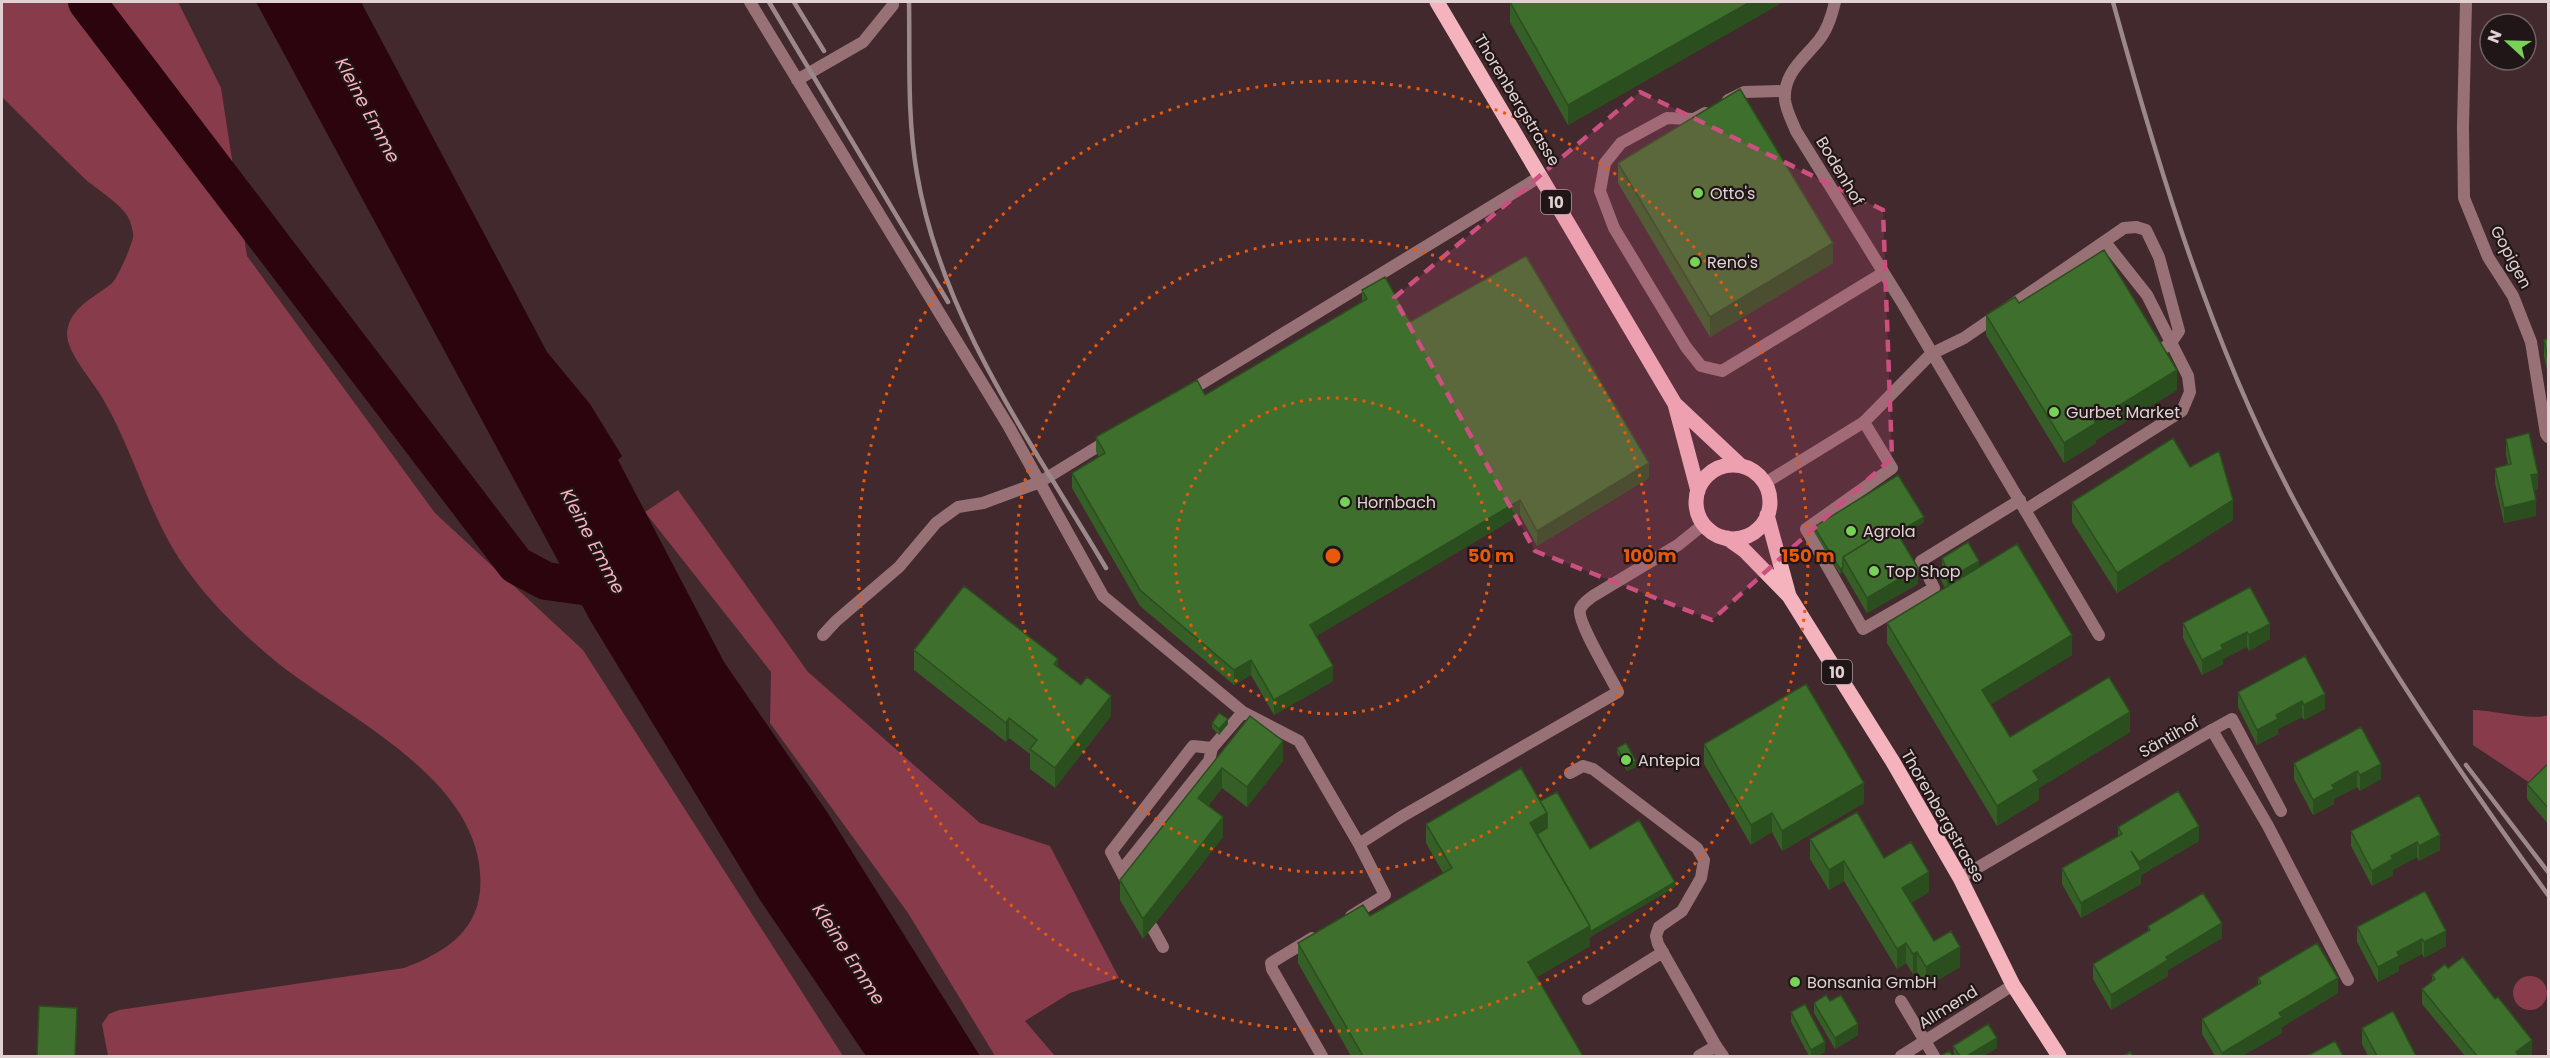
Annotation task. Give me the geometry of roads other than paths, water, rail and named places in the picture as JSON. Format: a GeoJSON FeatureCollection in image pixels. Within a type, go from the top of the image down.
{"type":"FeatureCollection","features":[{"type":"Feature","properties":{"kind":"main road","name":"Thorenbergstrasse"},"geometry":{"type":"LineString","coordinates":[[1437,2],[1675,404],[1698,491]]}},
{"type":"Feature","properties":{"kind":"main road","name":"Thorenbergstrasse"},"geometry":{"type":"LineString","coordinates":[[1675,404],[1740,465]]}},
{"type":"Feature","properties":{"kind":"main road","name":"10"},"geometry":{"type":"LineString","coordinates":[[1740,465],[1753,471],[1765,483],[1769,494],[1767,515]]}},
{"type":"Feature","properties":{"kind":"main road"},"geometry":{"type":"LineString","coordinates":[[1698,491],[1705,478],[1715,470],[1725,466],[1740,465]]}},
{"type":"Feature","properties":{"kind":"main road","name":"10"},"geometry":{"type":"LineString","coordinates":[[1698,491],[1698,513],[1704,524],[1712,532],[1726,538]]}},
{"type":"Feature","properties":{"kind":"main road","name":"Thorenbergstrasse"},"geometry":{"type":"LineString","coordinates":[[1767,515],[1789,596]]}},
{"type":"Feature","properties":{"kind":"main road"},"geometry":{"type":"LineString","coordinates":[[1726,538],[1744,537],[1754,532],[1767,515]]}},
{"type":"Feature","properties":{"kind":"main road","name":"Thorenbergstrasse"},"geometry":{"type":"LineString","coordinates":[[1726,538],[1744,550],[1789,596],[1893,762],[1960,878],[2013,985],[2060,1056]]}},
{"type":"Feature","properties":{"kind":"street"},"geometry":{"type":"LineString","coordinates":[[750,2],[1040,482],[1103,596],[1243,712],[1299,741],[1359,844],[1385,895],[1338,923]]}},
{"type":"Feature","properties":{"kind":"street"},"geometry":{"type":"LineString","coordinates":[[797,80],[863,42],[893,2]]}},
{"type":"Feature","properties":{"kind":"street"},"geometry":{"type":"LineString","coordinates":[[1835,2],[1826,28],[1819,40],[1795,65],[1785,91],[1744,92],[1694,119],[1667,118],[1621,143],[1605,164],[1600,191],[1614,228],[1691,354],[1701,366],[1722,371],[1883,273]]}},
{"type":"Feature","properties":{"kind":"street","name":"Gopigen"},"geometry":{"type":"LineString","coordinates":[[2466,2],[2464,198],[2488,257],[2513,296],[2531,342],[2548,437]]}},
{"type":"Feature","properties":{"kind":"street","name":"Bodenhof"},"geometry":{"type":"LineString","coordinates":[[1785,91],[1785,103],[1797,131],[2099,636]]}},
{"type":"Feature","properties":{"kind":"street"},"geometry":{"type":"LineString","coordinates":[[1171,402],[1541,176]]}},
{"type":"Feature","properties":{"kind":"street"},"geometry":{"type":"LineString","coordinates":[[1765,483],[1864,422],[1931,354],[1964,338],[2124,228],[2136,227],[2146,230],[2159,257],[2179,332],[2170,344],[2155,353]]}},
{"type":"Feature","properties":{"kind":"street"},"geometry":{"type":"LineString","coordinates":[[1864,422],[1892,468],[1806,529],[1863,629],[1934,588],[1921,561],[2182,411],[2190,392],[2188,376],[2147,295],[2105,242]]}},
{"type":"Feature","properties":{"kind":"street"},"geometry":{"type":"LineString","coordinates":[[823,635],[899,567],[936,523],[958,507],[982,503],[1040,482],[1121,433]]}},
{"type":"Feature","properties":{"kind":"street"},"geometry":{"type":"LineString","coordinates":[[1359,844],[1401,817],[1618,692],[1585,630],[1580,618],[1580,610],[1584,603],[1593,596],[1678,545],[1704,524]]}},
{"type":"Feature","properties":{"kind":"street"},"geometry":{"type":"LineString","coordinates":[[1122,871],[1209,761],[1212,748],[1243,712]]}},
{"type":"Feature","properties":{"kind":"street"},"geometry":{"type":"LineString","coordinates":[[2212,730],[2232,719],[2281,810]]}},
{"type":"Feature","properties":{"kind":"street","name":"Säntihof"},"geometry":{"type":"LineString","coordinates":[[1960,878],[2212,730],[2268,826],[2348,980]]}},
{"type":"Feature","properties":{"kind":"street"},"geometry":{"type":"LineString","coordinates":[[1130,888],[1111,852],[1193,746],[1212,748]]}},
{"type":"Feature","properties":{"kind":"street"},"geometry":{"type":"LineString","coordinates":[[1570,773],[1583,766],[1593,770],[1697,848],[1704,860],[1701,878],[1682,910],[1659,927],[1656,936],[1720,1052],[1699,1056]]}},
{"type":"Feature","properties":{"kind":"street"},"geometry":{"type":"LineString","coordinates":[[1152,927],[1163,947]]}},
{"type":"Feature","properties":{"kind":"street"},"geometry":{"type":"LineString","coordinates":[[1319,934],[1271,963],[1272,969],[1322,1056]]}},
{"type":"Feature","properties":{"kind":"street"},"geometry":{"type":"LineString","coordinates":[[1588,999],[1663,952]]}},
{"type":"Feature","properties":{"kind":"street","name":"Allmend"},"geometry":{"type":"LineString","coordinates":[[1901,1056],[2013,985]]}},
{"type":"Feature","properties":{"kind":"street"},"geometry":{"type":"LineString","coordinates":[[1901,1001],[1934,1056]]}},
{"type":"Feature","properties":{"kind":"water","name":"Kleine Emme"},"geometry":{"type":"Polygon","coordinates":[[[256,2],[361,2],[547,352],[590,404],[622,456],[618,460],[724,662],[827,812],[980,1056],[866,1056],[760,900],[590,620],[256,2]]]}},
{"type":"Feature","properties":{"kind":"waterway","name":"Kleine Emme"},"geometry":{"type":"LineString","coordinates":[[87,2],[516,565],[546,581],[619,591]]}},
{"type":"Feature","properties":{"kind":"railway"},"geometry":{"type":"LineString","coordinates":[[769,2],[948,302]]}},
{"type":"Feature","properties":{"kind":"railway"},"geometry":{"type":"LineString","coordinates":[[794,2],[824,51]]}},
{"type":"Feature","properties":{"kind":"railway"},"geometry":{"type":"LineString","coordinates":[[909,2],[910,88],[914,153],[929,228],[947,280],[968,330],[993,379],[1106,568]]}},
{"type":"Feature","properties":{"kind":"railway"},"geometry":{"type":"LineString","coordinates":[[2113,2],[2149,130],[2190,257],[2238,381],[2265,442],[2323,553],[2384,654],[2447,752],[2548,895]]}},
{"type":"Feature","properties":{"kind":"railway"},"geometry":{"type":"LineString","coordinates":[[2466,765],[2548,872]]}},
{"type":"Feature","properties":{"kind":"place","name":"Otto's"},"geometry":{"type":"Point","coordinates":[1698,193]}},
{"type":"Feature","properties":{"kind":"place","name":"Reno's"},"geometry":{"type":"Point","coordinates":[1695,262]}},
{"type":"Feature","properties":{"kind":"place","name":"Gurbet Market"},"geometry":{"type":"Point","coordinates":[2054,412]}},
{"type":"Feature","properties":{"kind":"place","name":"Hornbach"},"geometry":{"type":"Point","coordinates":[1345,502]}},
{"type":"Feature","properties":{"kind":"place","name":"Agrola"},"geometry":{"type":"Point","coordinates":[1851,531]}},
{"type":"Feature","properties":{"kind":"place","name":"Top Shop"},"geometry":{"type":"Point","coordinates":[1874,571]}},
{"type":"Feature","properties":{"kind":"place","name":"Antepia"},"geometry":{"type":"Point","coordinates":[1626,760]}},
{"type":"Feature","properties":{"kind":"place","name":"Bonsania GmbH"},"geometry":{"type":"Point","coordinates":[1795,982]}}]}
